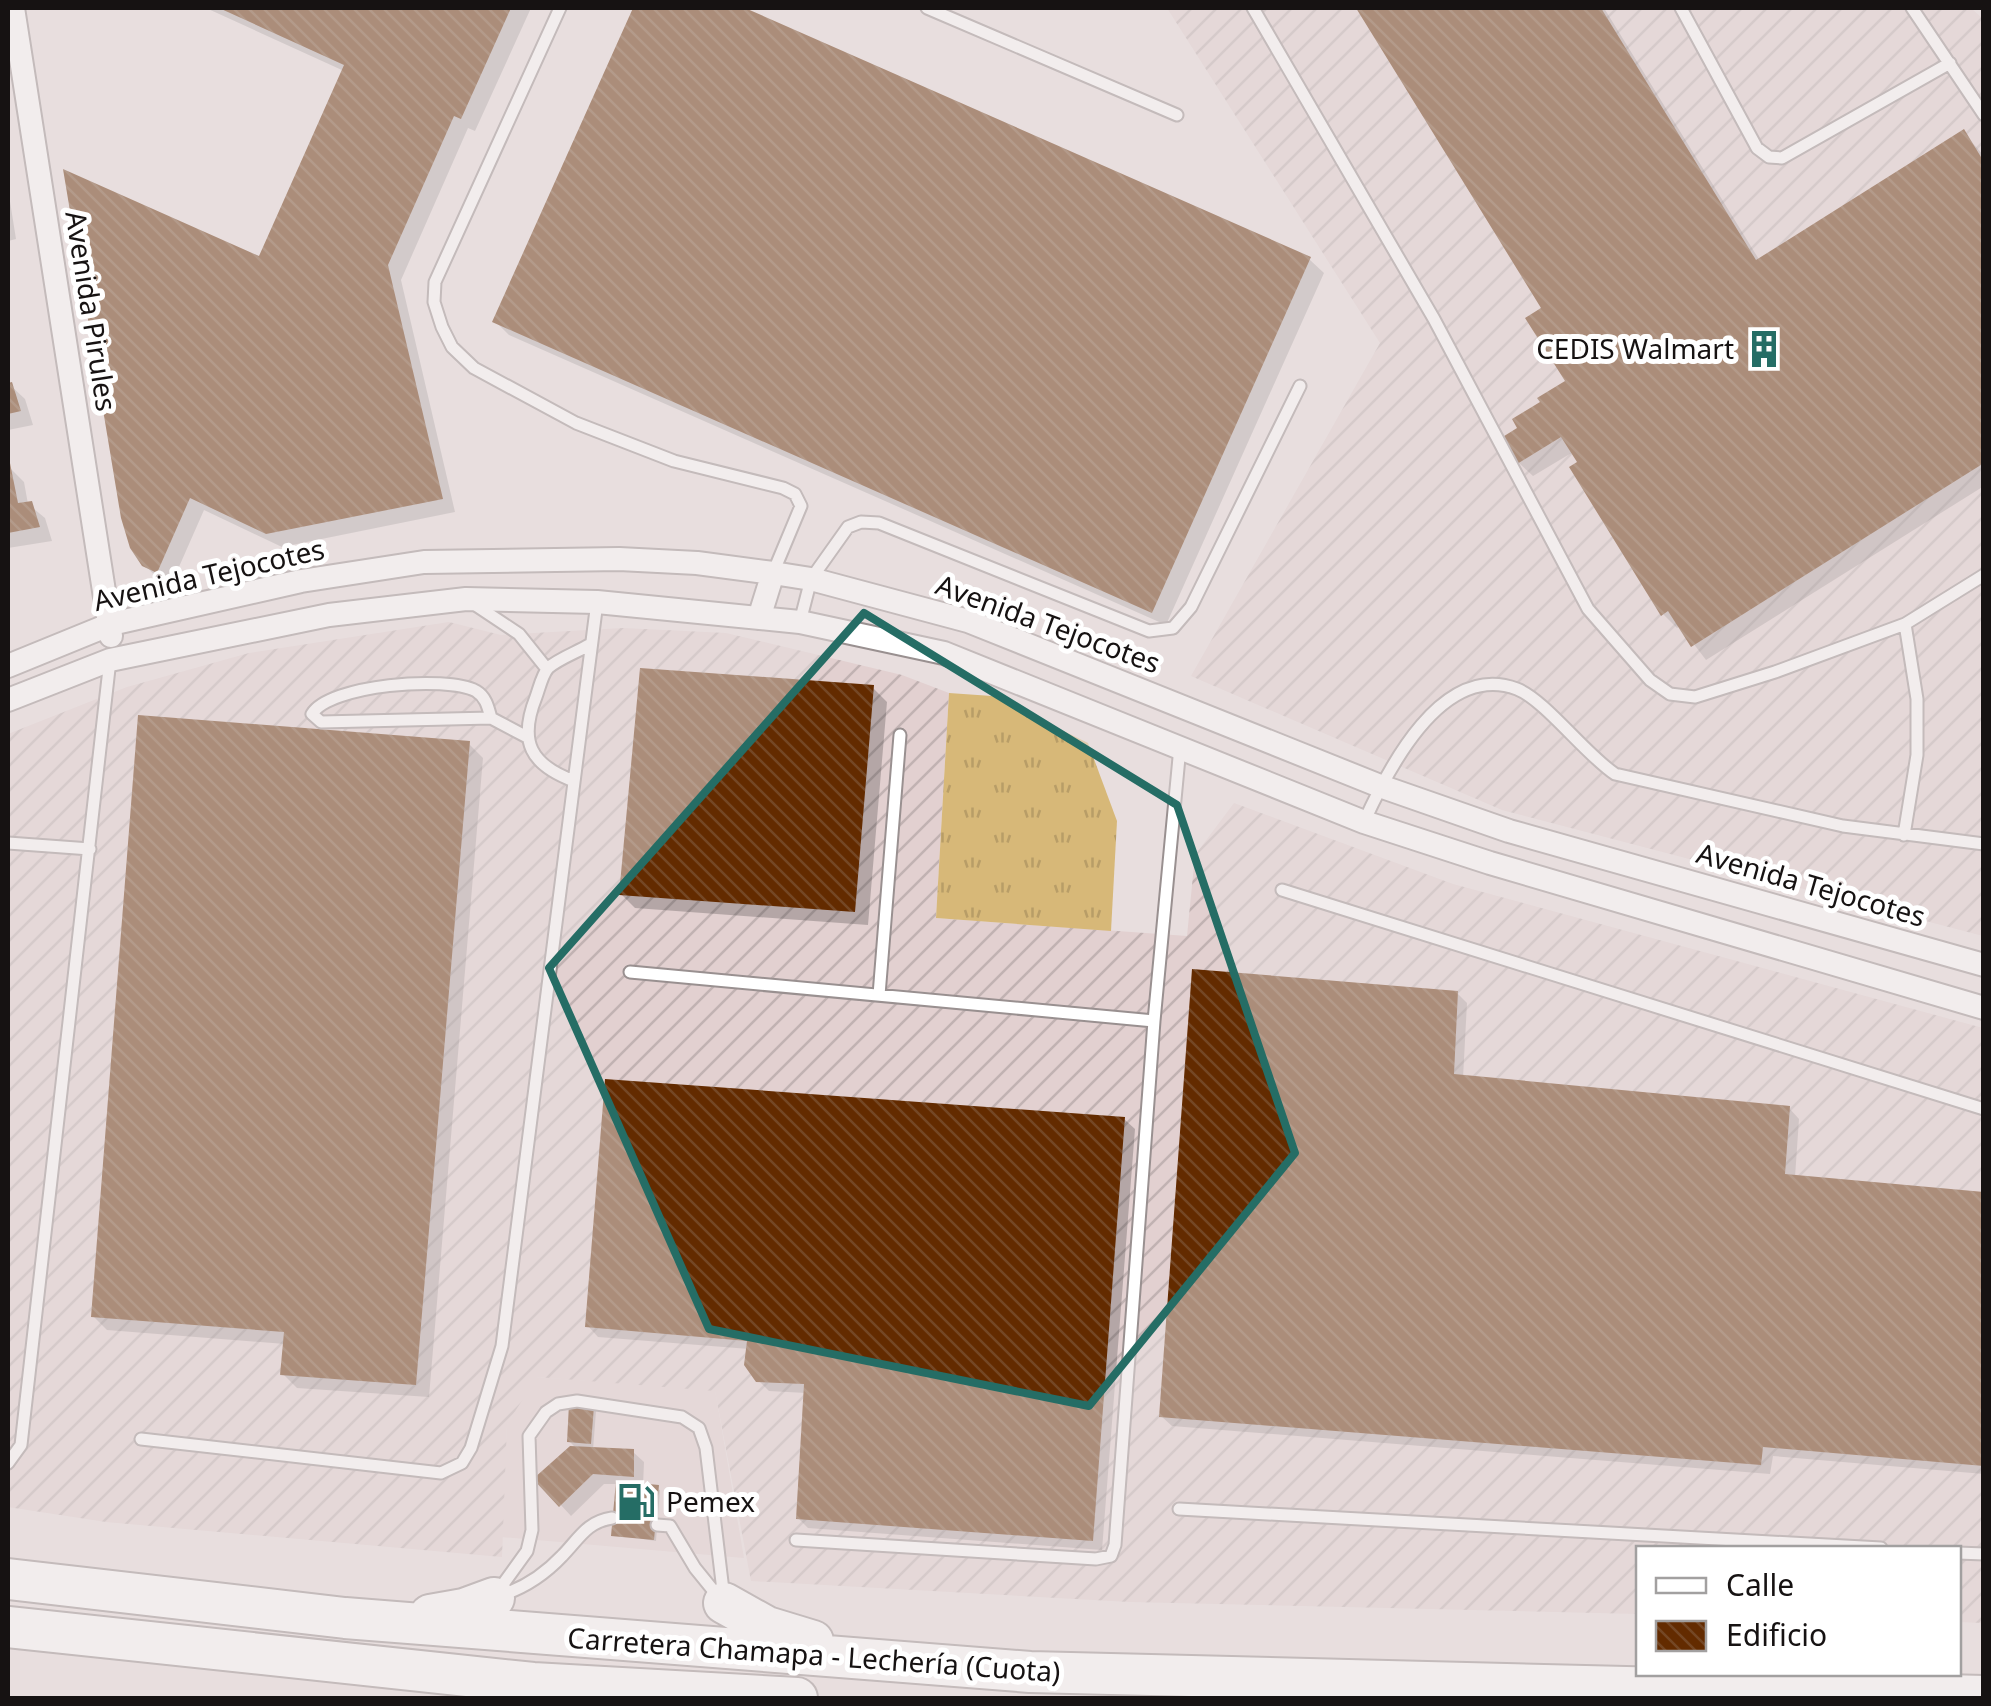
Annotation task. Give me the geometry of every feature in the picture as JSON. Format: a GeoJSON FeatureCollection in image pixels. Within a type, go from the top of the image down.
{"type":"FeatureCollection","features":[{"type":"Feature","properties":{"kind":"highway","name":"Carretera Chamapa - Lechería (Cuota)"},"geometry":{"type":"LineString","coordinates":[[8,1579],[345,1618],[1030,1672],[1984,1696]]}},
{"type":"Feature","properties":{"kind":"highway"},"geometry":{"type":"LineString","coordinates":[[345,1618],[437,1615],[494,1598]]}},
{"type":"Feature","properties":{"kind":"highway"},"geometry":{"type":"LineString","coordinates":[[724,1603],[768,1628],[808,1640],[935,1653],[1030,1672]]}},
{"type":"Feature","properties":{"kind":"highway","name":"Carretera Chamapa - Lechería (Cuota)"},"geometry":{"type":"LineString","coordinates":[[8,1627],[533,1683],[797,1698]]}},
{"type":"Feature","properties":{"kind":"street","name":"Avenida Pirules"},"geometry":{"type":"LineString","coordinates":[[12,8],[111,624],[110,660]]}},
{"type":"Feature","properties":{"kind":"street","name":"Avenida Tejocotes"},"geometry":{"type":"LineString","coordinates":[[8,666],[111,624],[301,581],[424,562],[620,559],[774,573],[812,579],[968,621],[1380,786],[1509,831],[1984,964]]}},
{"type":"Feature","properties":{"kind":"street"},"geometry":{"type":"LineString","coordinates":[[760,618],[774,573]]}},
{"type":"Feature","properties":{"kind":"street"},"geometry":{"type":"LineString","coordinates":[[8,700],[110,660],[329,615],[466,598],[596,602],[800,622],[944,653],[1364,822],[1490,863],[1984,1008]]}},
{"type":"Feature","properties":{"kind":"lane"},"geometry":{"type":"LineString","coordinates":[[560,8],[435,282],[434,302],[442,327],[452,347],[474,368],[576,423],[674,461],[795,494],[801,506],[774,573]]}},
{"type":"Feature","properties":{"kind":"lane"},"geometry":{"type":"LineString","coordinates":[[927,8],[1178,115]]}},
{"type":"Feature","properties":{"kind":"lane"},"geometry":{"type":"LineString","coordinates":[[1253,8],[1434,319],[1588,609],[1650,680],[1670,694],[1695,697],[1775,672],[1904,624],[1984,575]]}},
{"type":"Feature","properties":{"kind":"lane"},"geometry":{"type":"LineString","coordinates":[[1681,8],[1758,148],[1769,157],[1782,158],[1950,64]]}},
{"type":"Feature","properties":{"kind":"lane"},"geometry":{"type":"LineString","coordinates":[[1912,8],[1984,115]]}},
{"type":"Feature","properties":{"kind":"lane"},"geometry":{"type":"LineString","coordinates":[[800,622],[812,579],[848,527],[862,522],[879,524],[1149,631],[1173,628],[1191,607],[1300,386]]}},
{"type":"Feature","properties":{"kind":"lane"},"geometry":{"type":"LineString","coordinates":[[466,598],[519,634],[547,669]]}},
{"type":"Feature","properties":{"kind":"lane"},"geometry":{"type":"LineString","coordinates":[[141,1440],[441,1473],[462,1464],[471,1448],[502,1346],[596,602]]}},
{"type":"Feature","properties":{"kind":"lane"},"geometry":{"type":"LineString","coordinates":[[1904,624],[1917,698],[1916,755],[1904,835]]}},
{"type":"Feature","properties":{"kind":"lane"},"geometry":{"type":"LineString","coordinates":[[574,781],[548,771],[534,757],[527,738],[531,709],[547,669],[589,645]]}},
{"type":"Feature","properties":{"kind":"lane"},"geometry":{"type":"LineString","coordinates":[[8,1463],[20,1445],[110,660]]}},
{"type":"Feature","properties":{"kind":"lane"},"geometry":{"type":"LineString","coordinates":[[491,718],[483,697],[474,690],[436,682],[396,684],[352,694],[320,704],[312,714],[322,722],[491,718],[527,738]]}},
{"type":"Feature","properties":{"kind":"lane"},"geometry":{"type":"LineString","coordinates":[[1364,822],[1380,786],[1425,719],[1457,694],[1484,686],[1518,689],[1593,760],[1614,774],[1843,826],[1984,844]]}},
{"type":"Feature","properties":{"kind":"lane"},"geometry":{"type":"LineString","coordinates":[[879,995],[900,734]]}},
{"type":"Feature","properties":{"kind":"lane"},"geometry":{"type":"LineString","coordinates":[[796,1540],[1096,1558],[1111,1556],[1116,1546],[1154,1021],[1180,747]]}},
{"type":"Feature","properties":{"kind":"lane"},"geometry":{"type":"LineString","coordinates":[[8,843],[90,849]]}},
{"type":"Feature","properties":{"kind":"lane"},"geometry":{"type":"LineString","coordinates":[[1282,890],[1984,1109]]}},
{"type":"Feature","properties":{"kind":"lane"},"geometry":{"type":"LineString","coordinates":[[630,972],[1154,1021]]}},
{"type":"Feature","properties":{"kind":"lane"},"geometry":{"type":"LineString","coordinates":[[494,1598],[527,1551],[532,1530],[529,1436],[546,1412],[558,1404],[577,1402],[682,1417],[698,1428],[708,1464],[724,1603]]}},
{"type":"Feature","properties":{"kind":"lane"},"geometry":{"type":"LineString","coordinates":[[1180,1509],[1845,1546]]}},
{"type":"Feature","properties":{"kind":"lane"},"geometry":{"type":"LineString","coordinates":[[494,1598],[524,1588],[561,1557],[588,1525],[612,1518]]}},
{"type":"Feature","properties":{"kind":"lane"},"geometry":{"type":"LineString","coordinates":[[657,1525],[670,1526],[695,1568],[724,1603]]}},
{"type":"Feature","properties":{"kind":"highlighted area"},"geometry":{"type":"Polygon","coordinates":[[[864,613],[1177,805],[1295,1153],[1089,1406],[709,1329],[549,968],[864,613]]]}},
{"type":"Feature","properties":{"kind":"shaded area"},"geometry":{"type":"Polygon","coordinates":[[[1167,8],[1971,8],[1983,19],[1983,936],[1502,810],[1191,676],[1380,343],[1167,8]]]}},
{"type":"Feature","properties":{"kind":"shaded area"},"geometry":{"type":"Polygon","coordinates":[[[449,622],[501,635],[623,628],[726,633],[902,675],[949,693],[936,918],[1187,936],[1195,855],[1234,803],[1453,884],[1983,1028],[1983,1623],[1961,1622],[1961,1546],[1636,1546],[1636,1614],[1130,1602],[751,1581],[715,1391],[537,1377],[507,1424],[502,1557],[106,1522],[8,1507],[8,734],[127,687],[249,653],[449,622]]]}},
{"type":"Feature","properties":{"kind":"shaded area"},"geometry":{"type":"Polygon","coordinates":[[[536,1377],[715,1390],[744,1558],[501,1537],[507,1424],[536,1377]]]}},
{"type":"Feature","properties":{"kind":"green space"},"geometry":{"type":"Polygon","coordinates":[[[949,693],[992,696],[1088,743],[1117,821],[1111,931],[936,918],[949,693]]]}},
{"type":"Feature","properties":{"kind":"building"},"geometry":{"type":"Polygon","coordinates":[[[219,8],[511,8],[461,119],[454,116],[388,265],[443,499],[266,534],[190,498],[157,573],[142,566],[130,548],[121,518],[63,169],[259,256],[344,65],[219,8]]]}},
{"type":"Feature","properties":{"kind":"building"},"geometry":{"type":"Polygon","coordinates":[[[633,8],[745,8],[1311,257],[1152,613],[492,322],[633,8]]]}},
{"type":"Feature","properties":{"kind":"building","name":"CEDIS Walmart"},"geometry":{"type":"Polygon","coordinates":[[[1356,8],[1601,8],[1756,260],[1964,129],[1984,162],[1984,463],[1691,647],[1668,611],[1661,616],[1569,467],[1577,462],[1561,437],[1517,464],[1501,438],[1517,428],[1512,419],[1565,381],[1525,318],[1541,308],[1356,8]]]}},
{"type":"Feature","properties":{"kind":"building"},"geometry":{"type":"Polygon","coordinates":[[[12,382],[21,411],[8,414],[8,383],[12,382]]]}},
{"type":"Feature","properties":{"kind":"building"},"geometry":{"type":"Polygon","coordinates":[[[9,458],[18,503],[32,501],[40,527],[8,533],[9,458]]]}},
{"type":"Feature","properties":{"kind":"building"},"geometry":{"type":"Polygon","coordinates":[[[640,668],[874,685],[855,912],[619,895],[640,668]]]}},
{"type":"Feature","properties":{"kind":"building"},"geometry":{"type":"Polygon","coordinates":[[[138,715],[470,741],[416,1385],[280,1375],[284,1332],[91,1317],[138,715]]]}},
{"type":"Feature","properties":{"kind":"building"},"geometry":{"type":"Polygon","coordinates":[[[1192,969],[1458,991],[1454,1074],[1790,1106],[1785,1174],[1984,1192],[1984,1466],[1763,1447],[1761,1465],[1159,1417],[1192,969]]]}},
{"type":"Feature","properties":{"kind":"building"},"geometry":{"type":"Polygon","coordinates":[[[605,1079],[1125,1117],[1093,1541],[796,1519],[804,1384],[756,1382],[744,1365],[747,1341],[585,1327],[605,1079]]]}},
{"type":"Feature","properties":{"kind":"building"},"geometry":{"type":"Polygon","coordinates":[[[569,1404],[594,1406],[591,1444],[567,1442],[569,1404]]]}},
{"type":"Feature","properties":{"kind":"building"},"geometry":{"type":"Polygon","coordinates":[[[570,1446],[634,1449],[634,1477],[593,1474],[559,1507],[533,1479],[570,1446]]]}},
{"type":"Feature","properties":{"kind":"building"},"geometry":{"type":"Polygon","coordinates":[[[616,1481],[659,1485],[654,1540],[611,1536],[616,1481]]]}},
{"type":"Feature","properties":{"kind":"place","name":"CEDIS Walmart"},"geometry":{"type":"Point","coordinates":[1764,349]}},
{"type":"Feature","properties":{"kind":"place","name":"Pemex"},"geometry":{"type":"Point","coordinates":[636,1502]}}]}
